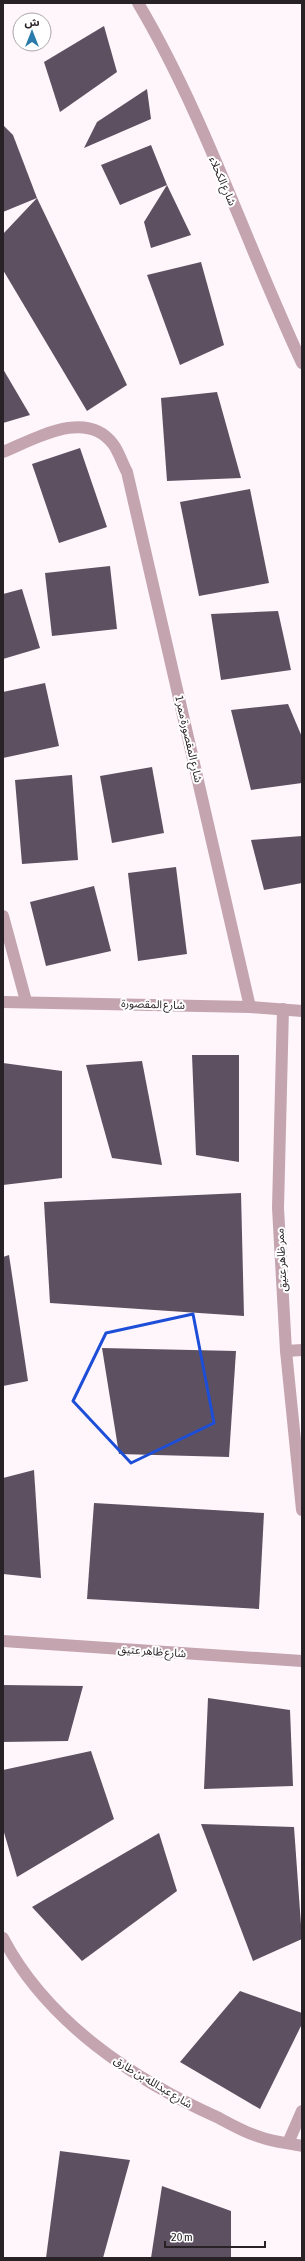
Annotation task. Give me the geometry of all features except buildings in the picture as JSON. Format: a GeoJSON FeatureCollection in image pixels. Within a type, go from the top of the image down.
{"type":"FeatureCollection","features":[{"type":"Feature","properties":{"kind":"street","name":"شارع الكحلاء"},"geometry":{"type":"LineString","coordinates":[[138,3],[177,79],[207,144],[302,363]]}},
{"type":"Feature","properties":{"kind":"street","name":"شارع المقصورة ممر 1"},"geometry":{"type":"LineString","coordinates":[[3,452],[71,427],[88,428],[102,435],[113,444],[127,472],[250,1007]]}},
{"type":"Feature","properties":{"kind":"street"},"geometry":{"type":"LineString","coordinates":[[3,916],[26,1001]]}},
{"type":"Feature","properties":{"kind":"street","name":"شارع المقصورة"},"geometry":{"type":"LineString","coordinates":[[3,1002],[26,1001],[250,1007],[302,1011]]}},
{"type":"Feature","properties":{"kind":"street","name":"ممر ظاهر عتيق"},"geometry":{"type":"LineString","coordinates":[[283,1009],[278,1208],[286,1351],[302,1510]]}},
{"type":"Feature","properties":{"kind":"street"},"geometry":{"type":"LineString","coordinates":[[286,1351],[302,1350]]}},
{"type":"Feature","properties":{"kind":"street","name":"شارع ظاهر عتيق"},"geometry":{"type":"LineString","coordinates":[[3,1641],[302,1661]]}},
{"type":"Feature","properties":{"kind":"street","name":"شارع عبدالله بن طارق"},"geometry":{"type":"LineString","coordinates":[[3,1938],[28,1976],[57,2011],[95,2044],[125,2067],[194,2107],[260,2137],[302,2146]]}},
{"type":"Feature","properties":{"kind":"street"},"geometry":{"type":"LineString","coordinates":[[288,2143],[302,2111]]}},
{"type":"Feature","properties":{"kind":"highlighted area"},"geometry":{"type":"Polygon","coordinates":[[[193,1314],[214,1423],[131,1463],[73,1401],[106,1333],[193,1314]]]}}]}
